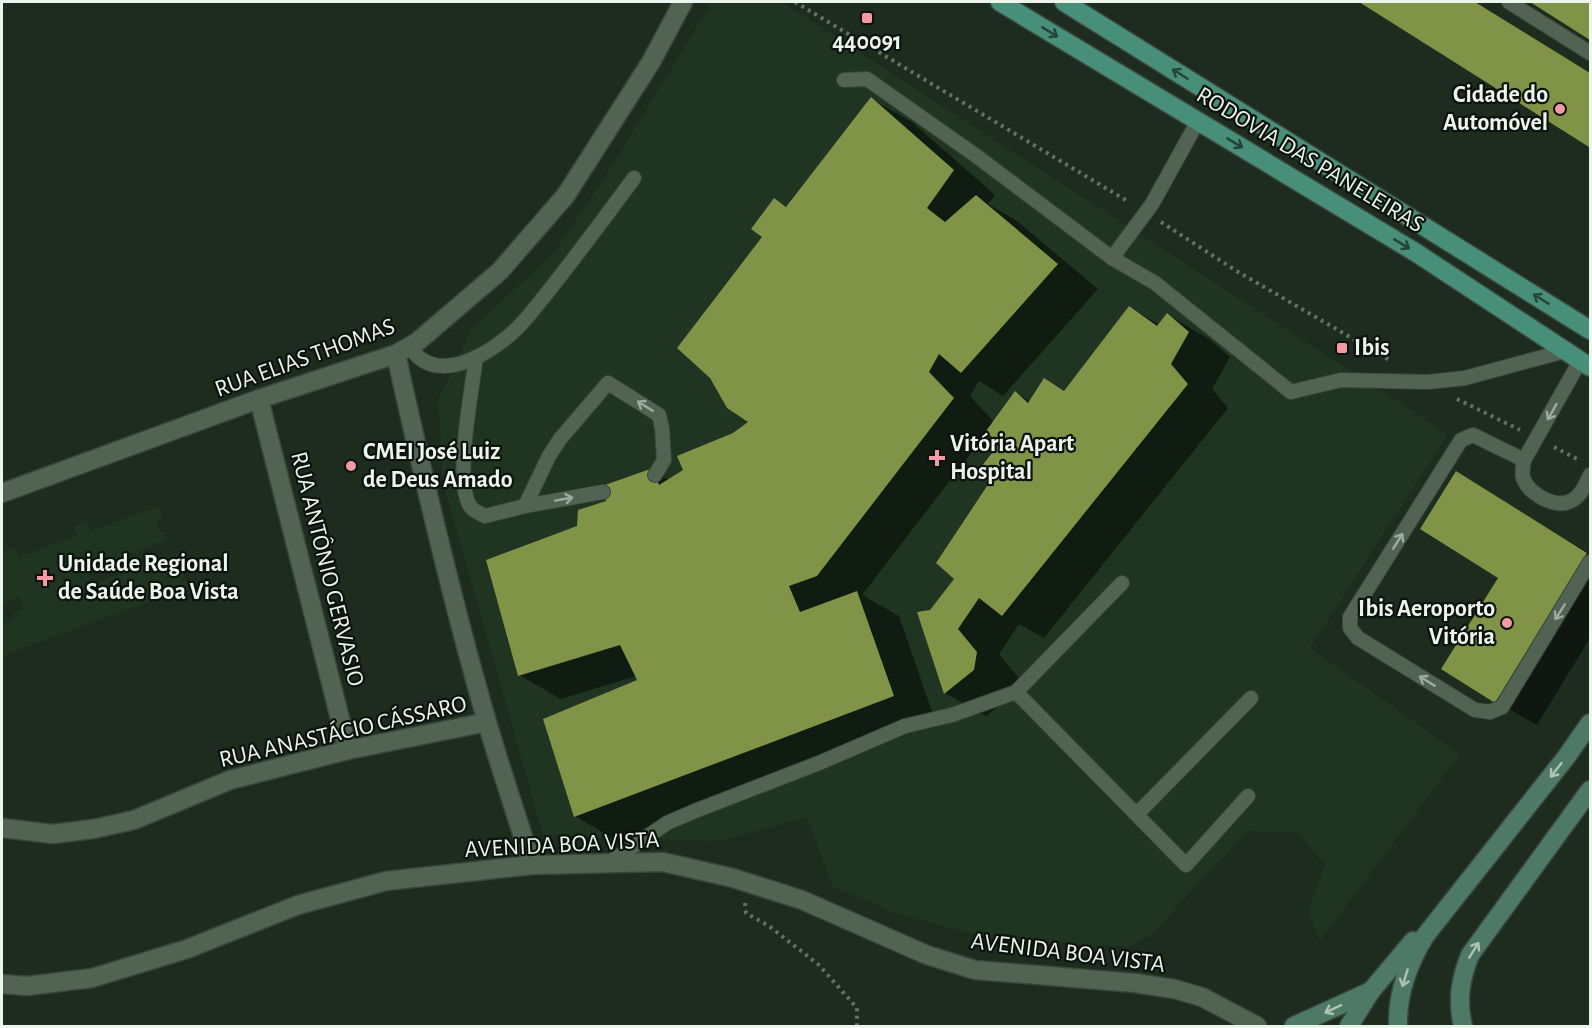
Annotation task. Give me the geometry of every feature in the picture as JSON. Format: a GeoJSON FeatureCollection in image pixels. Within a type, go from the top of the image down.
{"type":"FeatureCollection","features":[{"type":"Feature","properties":{"kind":"main road","name":"RODOVIA DAS PANELEIRAS"},"geometry":{"type":"LineString","coordinates":[[1000,2],[1415,252],[1579,359]]}},
{"type":"Feature","properties":{"kind":"main road","name":"RODOVIA DAS PANELEIRAS"},"geometry":{"type":"LineString","coordinates":[[1064,2],[1084,9],[1590,330]]}},
{"type":"Feature","properties":{"kind":"main road"},"geometry":{"type":"LineString","coordinates":[[1398,1026],[1400,998],[1405,976],[1425,936],[1590,723]]}},
{"type":"Feature","properties":{"kind":"main road"},"geometry":{"type":"LineString","coordinates":[[1463,1026],[1459,1010],[1459,991],[1470,956],[1590,790]]}},
{"type":"Feature","properties":{"kind":"main road"},"geometry":{"type":"LineString","coordinates":[[1349,1026],[1371,991],[1502,837]]}},
{"type":"Feature","properties":{"kind":"main road"},"geometry":{"type":"LineString","coordinates":[[1294,1026],[1371,991]]}},
{"type":"Feature","properties":{"kind":"street","name":"RUA ELIAS THOMAS"},"geometry":{"type":"LineString","coordinates":[[2,493],[259,399],[403,350],[417,342],[500,271],[566,195],[651,62],[684,2]]}},
{"type":"Feature","properties":{"kind":"street"},"geometry":{"type":"LineString","coordinates":[[403,350],[423,479],[487,722],[532,865]]}},
{"type":"Feature","properties":{"kind":"street","name":"RUA ANTÔNIO GERVASIO"},"geometry":{"type":"LineString","coordinates":[[259,399],[348,750]]}},
{"type":"Feature","properties":{"kind":"street","name":"RUA ANASTÁCIO CÁSSARO"},"geometry":{"type":"LineString","coordinates":[[2,828],[53,834],[93,829],[134,820],[230,780],[348,750],[487,722]]}},
{"type":"Feature","properties":{"kind":"street","name":"AVENIDA BOA VISTA"},"geometry":{"type":"LineString","coordinates":[[2,984],[27,986],[92,978],[187,949],[298,905],[386,881],[532,865],[663,862],[713,873],[802,900],[927,955],[975,970],[1135,983],[1174,989],[1202,997],[1257,1026]]}},
{"type":"Feature","properties":{"kind":"lane"},"geometry":{"type":"LineString","coordinates":[[1509,2],[1590,53]]}},
{"type":"Feature","properties":{"kind":"lane"},"geometry":{"type":"LineString","coordinates":[[844,80],[867,79],[975,154],[1112,258],[1155,283],[1291,392],[1341,380],[1428,382],[1579,359]]}},
{"type":"Feature","properties":{"kind":"lane"},"geometry":{"type":"LineString","coordinates":[[1112,258],[1146,213],[1198,121]]}},
{"type":"Feature","properties":{"kind":"lane"},"geometry":{"type":"LineString","coordinates":[[403,350],[424,363],[444,366],[462,363],[476,357],[502,341],[526,318],[634,178]]}},
{"type":"Feature","properties":{"kind":"lane"},"geometry":{"type":"LineString","coordinates":[[582,248],[620,210]]}},
{"type":"Feature","properties":{"kind":"lane"},"geometry":{"type":"LineString","coordinates":[[476,357],[462,473],[464,494],[471,509],[485,516],[525,506],[603,492]]}},
{"type":"Feature","properties":{"kind":"lane"},"geometry":{"type":"LineString","coordinates":[[1579,359],[1524,460],[1523,477],[1531,490],[1557,504],[1571,501],[1586,493],[1590,475]]}},
{"type":"Feature","properties":{"kind":"lane"},"geometry":{"type":"LineString","coordinates":[[525,506],[549,456],[560,439],[608,383],[659,415],[664,460],[655,475]]}},
{"type":"Feature","properties":{"kind":"lane"},"geometry":{"type":"LineString","coordinates":[[1524,460],[1473,435],[1461,440],[1350,617],[1350,628],[1358,638],[1475,710],[1490,712],[1502,706],[1590,562]]}},
{"type":"Feature","properties":{"kind":"lane"},"geometry":{"type":"LineString","coordinates":[[608,864],[667,823],[694,811],[819,763],[905,726],[952,715],[1016,692],[1122,583]]}},
{"type":"Feature","properties":{"kind":"lane"},"geometry":{"type":"LineString","coordinates":[[1016,692],[1186,865],[1248,796]]}},
{"type":"Feature","properties":{"kind":"lane"},"geometry":{"type":"LineString","coordinates":[[1137,814],[1251,698]]}},
{"type":"Feature","properties":{"kind":"path"},"geometry":{"type":"LineString","coordinates":[[795,2],[1146,213],[1235,270],[1478,410],[1582,461]]}},
{"type":"Feature","properties":{"kind":"path"},"geometry":{"type":"LineString","coordinates":[[746,913],[769,926],[819,965],[857,1008],[857,1026]]}},
{"type":"Feature","properties":{"kind":"shaded area","name":"Vitória Apart Hospital"},"geometry":{"type":"Polygon","coordinates":[[[712,2],[782,2],[1448,434],[1310,648],[1460,754],[1320,941],[1308,911],[1325,865],[1298,833],[1248,831],[1154,933],[1128,947],[991,939],[895,913],[832,886],[807,817],[721,841],[543,835],[443,482],[438,400],[471,330],[555,251],[603,180],[712,2]]]}},
{"type":"Feature","properties":{"kind":"shaded area","name":"Unidade Regional de Saúde Boa Vista"},"geometry":{"type":"Polygon","coordinates":[[[159,506],[163,517],[156,521],[160,532],[164,531],[167,540],[87,570],[92,584],[161,559],[164,566],[179,561],[188,587],[2,656],[2,624],[15,619],[13,613],[23,608],[19,597],[2,604],[2,562],[5,560],[2,552],[15,547],[19,557],[77,535],[74,526],[87,521],[90,531],[159,506]]]}},
{"type":"Feature","properties":{"kind":"building","name":"Cidade do Automóvel"},"geometry":{"type":"Polygon","coordinates":[[[1359,2],[1475,2],[1590,73],[1589,147],[1359,2]]]}},
{"type":"Feature","properties":{"kind":"building"},"geometry":{"type":"Polygon","coordinates":[[[1530,2],[1590,2],[1590,40],[1530,2]]]}},
{"type":"Feature","properties":{"kind":"building","name":"Vitória Apart Hospital"},"geometry":{"type":"Polygon","coordinates":[[[871,97],[954,170],[927,208],[945,222],[976,195],[1058,264],[961,373],[939,354],[929,372],[954,398],[817,576],[789,586],[800,612],[857,591],[894,696],[574,817],[543,719],[637,680],[620,645],[518,676],[486,560],[577,526],[578,510],[606,501],[602,486],[653,468],[659,485],[683,470],[677,456],[733,433],[748,422],[727,408],[710,378],[677,348],[762,237],[751,229],[774,198],[786,207],[871,97]]]}},
{"type":"Feature","properties":{"kind":"building"},"geometry":{"type":"Polygon","coordinates":[[[1129,306],[1157,326],[1167,313],[1189,332],[1171,364],[1188,384],[1002,616],[979,598],[958,629],[977,652],[974,670],[944,694],[917,612],[930,610],[954,579],[936,563],[989,483],[977,472],[999,444],[986,431],[1015,391],[1028,403],[1044,378],[1064,391],[1129,306]]]}},
{"type":"Feature","properties":{"kind":"building","name":"Ibis Aeroporto Vitória"},"geometry":{"type":"Polygon","coordinates":[[[1456,471],[1587,553],[1495,703],[1441,669],[1498,578],[1420,529],[1456,471]]]}},
{"type":"Feature","properties":{"kind":"place","name":"440091"},"geometry":{"type":"Point","coordinates":[867,18]}},
{"type":"Feature","properties":{"kind":"place","name":"Cidade do Automóvel"},"geometry":{"type":"Point","coordinates":[1560,109]}},
{"type":"Feature","properties":{"kind":"place","name":"Ibis"},"geometry":{"type":"Point","coordinates":[1342,348]}},
{"type":"Feature","properties":{"kind":"place","name":"Vitória Apart Hospital"},"geometry":{"type":"Point","coordinates":[937,458]}},
{"type":"Feature","properties":{"kind":"place","name":"CMEI José Luiz de Deus Amado"},"geometry":{"type":"Point","coordinates":[351,466]}},
{"type":"Feature","properties":{"kind":"place","name":"Unidade Regional de Saúde Boa Vista"},"geometry":{"type":"Point","coordinates":[45,578]}},
{"type":"Feature","properties":{"kind":"place","name":"Ibis Aeroporto Vitória"},"geometry":{"type":"Point","coordinates":[1507,623]}}]}
